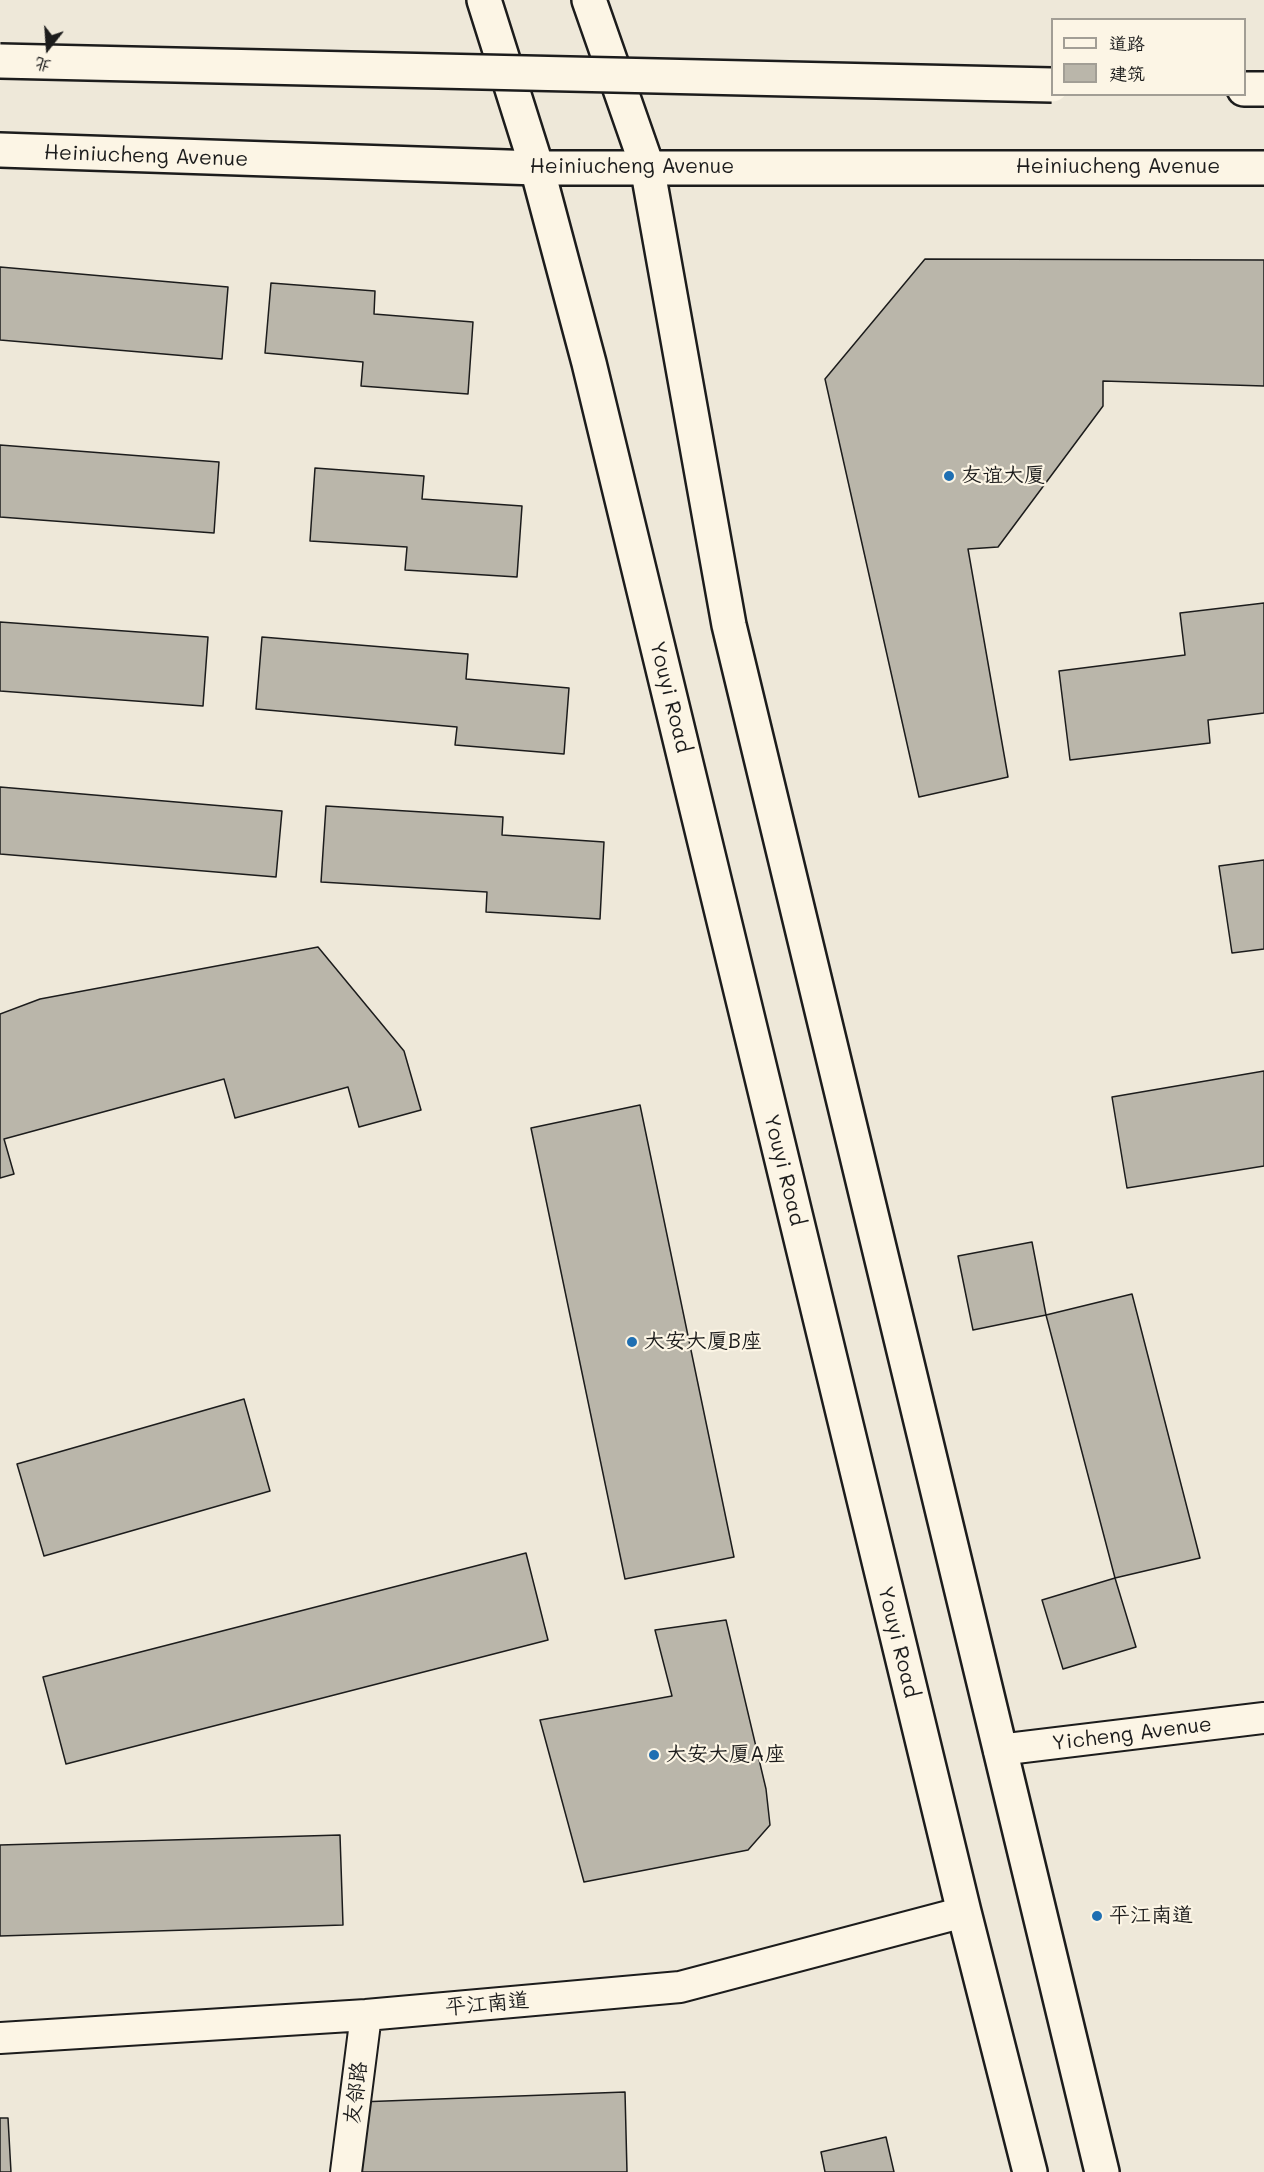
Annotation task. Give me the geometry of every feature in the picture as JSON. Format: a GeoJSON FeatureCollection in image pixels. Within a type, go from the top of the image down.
{"type":"FeatureCollection","features":[{"type":"Feature","properties":{"kind":"main road","name":"Youyi Road"},"geometry":{"type":"LineString","coordinates":[[484,0],[537,168],[594,385],[964,1912],[1030,2172]]}},
{"type":"Feature","properties":{"kind":"main road"},"geometry":{"type":"LineString","coordinates":[[589,0],[647,166],[729,625],[1102,2172]]}},
{"type":"Feature","properties":{"kind":"main road"},"geometry":{"type":"LineString","coordinates":[[0,62],[1051,85]]}},
{"type":"Feature","properties":{"kind":"main road"},"geometry":{"type":"LineString","coordinates":[[1246,89],[1264,89]]}},
{"type":"Feature","properties":{"kind":"main road","name":"Heiniucheng Avenue"},"geometry":{"type":"LineString","coordinates":[[0,150],[537,168],[647,166],[1264,168]]}},
{"type":"Feature","properties":{"kind":"street","name":"Yicheng Avenue"},"geometry":{"type":"LineString","coordinates":[[999,1750],[1264,1718]]}},
{"type":"Feature","properties":{"kind":"street","name":"平江南道"},"geometry":{"type":"LineString","coordinates":[[0,2038],[366,2015],[680,1987],[964,1912]]}},
{"type":"Feature","properties":{"kind":"street","name":"友邻路"},"geometry":{"type":"LineString","coordinates":[[346,2172],[366,2015]]}},
{"type":"Feature","properties":{"kind":"building","name":"友谊大厦"},"geometry":{"type":"Polygon","coordinates":[[[925,259],[1264,260],[1264,386],[1103,381],[1103,406],[998,547],[968,549],[1008,777],[919,797],[825,379],[925,259]]]}},
{"type":"Feature","properties":{"kind":"building"},"geometry":{"type":"Polygon","coordinates":[[[0,267],[228,287],[222,359],[0,340],[0,267]]]}},
{"type":"Feature","properties":{"kind":"building"},"geometry":{"type":"Polygon","coordinates":[[[271,283],[375,291],[374,314],[473,322],[468,394],[361,386],[363,362],[265,353],[271,283]]]}},
{"type":"Feature","properties":{"kind":"building"},"geometry":{"type":"Polygon","coordinates":[[[0,445],[219,462],[214,533],[0,517],[0,445]]]}},
{"type":"Feature","properties":{"kind":"building"},"geometry":{"type":"Polygon","coordinates":[[[315,468],[424,476],[422,499],[522,506],[517,577],[405,570],[407,547],[310,541],[315,468]]]}},
{"type":"Feature","properties":{"kind":"building"},"geometry":{"type":"Polygon","coordinates":[[[1264,603],[1264,713],[1208,720],[1210,743],[1070,760],[1059,671],[1185,655],[1180,613],[1264,603]]]}},
{"type":"Feature","properties":{"kind":"building"},"geometry":{"type":"Polygon","coordinates":[[[0,622],[208,637],[203,706],[0,691],[0,622]]]}},
{"type":"Feature","properties":{"kind":"building"},"geometry":{"type":"Polygon","coordinates":[[[262,637],[468,654],[466,679],[569,688],[564,754],[455,745],[457,727],[256,709],[262,637]]]}},
{"type":"Feature","properties":{"kind":"building"},"geometry":{"type":"Polygon","coordinates":[[[0,787],[282,811],[276,877],[0,854],[0,787]]]}},
{"type":"Feature","properties":{"kind":"building"},"geometry":{"type":"Polygon","coordinates":[[[326,806],[503,817],[502,835],[604,842],[600,919],[486,912],[487,892],[321,882],[326,806]]]}},
{"type":"Feature","properties":{"kind":"building"},"geometry":{"type":"Polygon","coordinates":[[[1264,860],[1264,949],[1232,953],[1219,866],[1264,860]]]}},
{"type":"Feature","properties":{"kind":"building"},"geometry":{"type":"Polygon","coordinates":[[[318,947],[404,1051],[421,1110],[359,1127],[348,1087],[235,1118],[224,1079],[4,1139],[14,1174],[0,1178],[0,1014],[40,999],[318,947]]]}},
{"type":"Feature","properties":{"kind":"building"},"geometry":{"type":"Polygon","coordinates":[[[1264,1071],[1264,1166],[1127,1188],[1112,1097],[1264,1071]]]}},
{"type":"Feature","properties":{"kind":"building","name":"大安大厦B座"},"geometry":{"type":"Polygon","coordinates":[[[640,1105],[734,1557],[625,1579],[531,1128],[640,1105]]]}},
{"type":"Feature","properties":{"kind":"building"},"geometry":{"type":"Polygon","coordinates":[[[1032,1242],[1046,1315],[973,1330],[958,1256],[1032,1242]]]}},
{"type":"Feature","properties":{"kind":"building"},"geometry":{"type":"Polygon","coordinates":[[[1132,1294],[1200,1558],[1115,1578],[1046,1315],[1132,1294]]]}},
{"type":"Feature","properties":{"kind":"building"},"geometry":{"type":"Polygon","coordinates":[[[244,1399],[270,1491],[44,1556],[17,1464],[244,1399]]]}},
{"type":"Feature","properties":{"kind":"building"},"geometry":{"type":"Polygon","coordinates":[[[526,1553],[548,1640],[66,1764],[43,1677],[526,1553]]]}},
{"type":"Feature","properties":{"kind":"building"},"geometry":{"type":"Polygon","coordinates":[[[1115,1578],[1136,1647],[1063,1669],[1042,1600],[1115,1578]]]}},
{"type":"Feature","properties":{"kind":"building","name":"大安大厦A座"},"geometry":{"type":"Polygon","coordinates":[[[726,1620],[766,1789],[770,1825],[748,1850],[584,1882],[540,1720],[672,1696],[655,1630],[726,1620]]]}},
{"type":"Feature","properties":{"kind":"building"},"geometry":{"type":"Polygon","coordinates":[[[340,1835],[343,1925],[0,1936],[0,1845],[340,1835]]]}},
{"type":"Feature","properties":{"kind":"building"},"geometry":{"type":"Polygon","coordinates":[[[625,2092],[627,2172],[361,2172],[359,2102],[625,2092]]]}},
{"type":"Feature","properties":{"kind":"building"},"geometry":{"type":"Polygon","coordinates":[[[0,2118],[8,2118],[11,2172],[0,2172],[0,2118]]]}},
{"type":"Feature","properties":{"kind":"building"},"geometry":{"type":"Polygon","coordinates":[[[886,2137],[894,2172],[825,2172],[821,2152],[886,2137]]]}},
{"type":"Feature","properties":{"kind":"place","name":"友谊大厦"},"geometry":{"type":"Point","coordinates":[949,476]}},
{"type":"Feature","properties":{"kind":"place","name":"大安大厦B座"},"geometry":{"type":"Point","coordinates":[632,1342]}},
{"type":"Feature","properties":{"kind":"place","name":"大安大厦A座"},"geometry":{"type":"Point","coordinates":[654,1755]}},
{"type":"Feature","properties":{"kind":"place","name":"平江南道"},"geometry":{"type":"Point","coordinates":[1097,1916]}}]}
